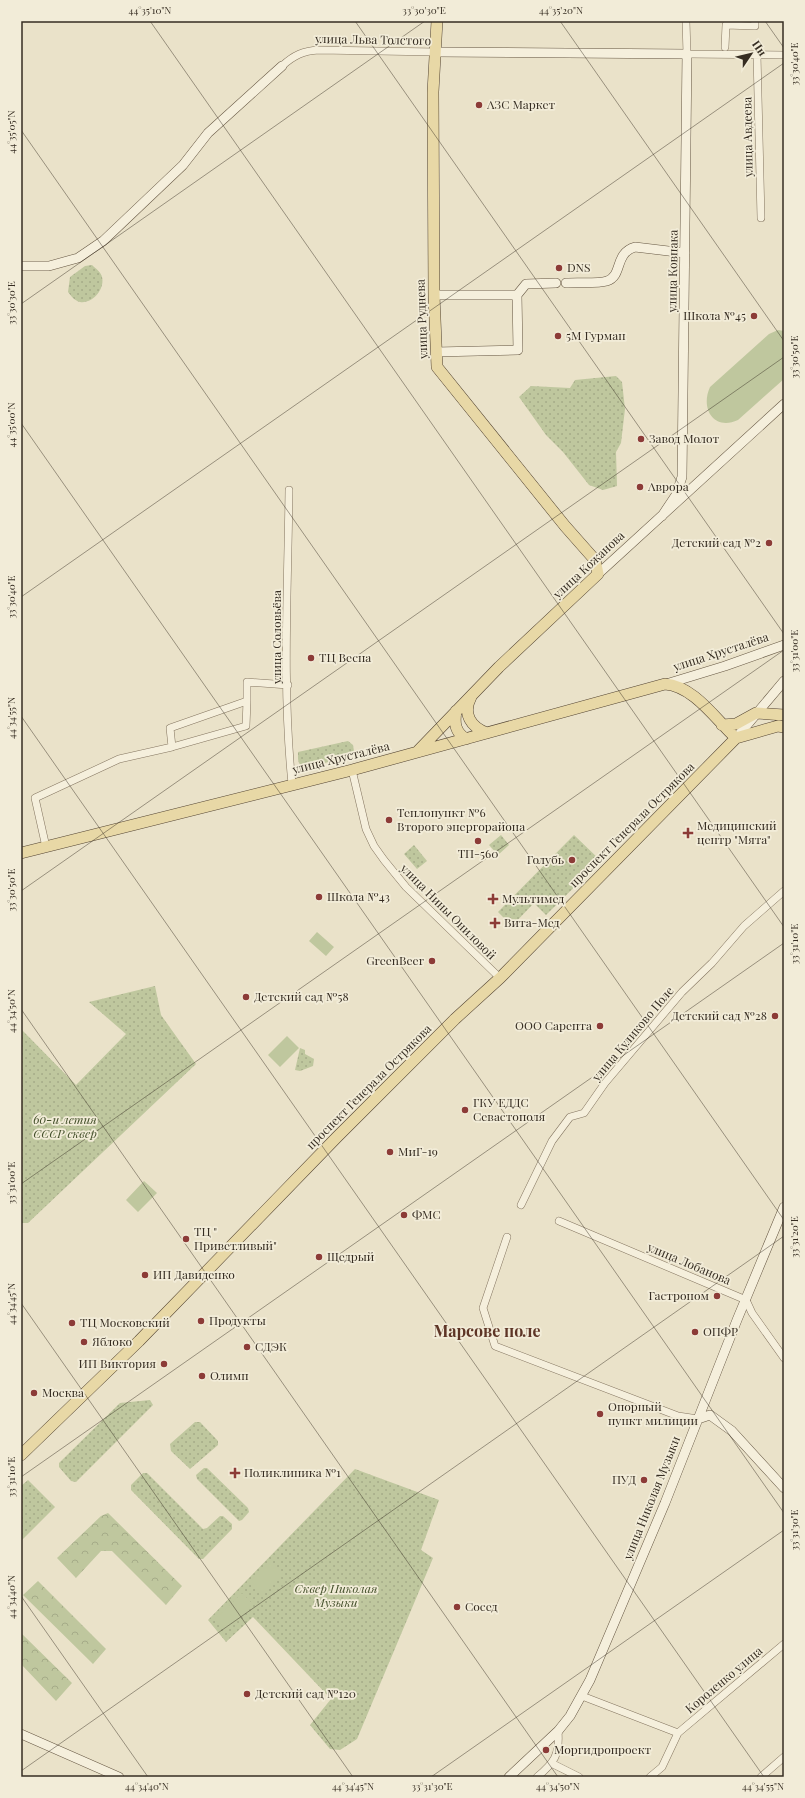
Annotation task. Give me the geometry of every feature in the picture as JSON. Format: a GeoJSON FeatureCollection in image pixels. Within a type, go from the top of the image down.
{"type":"FeatureCollection","features":[{"type":"Feature","properties":{"kind":"main road","name":"улица Руднева"},"geometry":{"type":"LineString","coordinates":[[437,21],[433,92],[434,295],[437,367],[594,560],[598,574]]}},
{"type":"Feature","properties":{"kind":"main road","name":"улица Льва Толстого"},"geometry":{"type":"LineString","coordinates":[[436,52],[687,54]]}},
{"type":"Feature","properties":{"kind":"main road","name":"улица Ковпака"},"geometry":{"type":"LineString","coordinates":[[662,516],[676,495],[682,477],[687,54]]}},
{"type":"Feature","properties":{"kind":"main road","name":"улица Льва Толстого"},"geometry":{"type":"LineString","coordinates":[[21,266],[49,266],[78,258],[103,241],[183,165],[208,134],[282,66]]}},
{"type":"Feature","properties":{"kind":"main road"},"geometry":{"type":"LineString","coordinates":[[566,283],[607,281],[613,278],[623,254],[629,249],[635,247],[685,253]]}},
{"type":"Feature","properties":{"kind":"main road"},"geometry":{"type":"LineString","coordinates":[[436,352],[518,350],[517,295],[526,284],[556,283]]}},
{"type":"Feature","properties":{"kind":"main road"},"geometry":{"type":"LineString","coordinates":[[434,295],[517,295]]}},
{"type":"Feature","properties":{"kind":"main road","name":"улица Кожанова"},"geometry":{"type":"LineString","coordinates":[[418,751],[456,710],[598,574],[784,404]]}},
{"type":"Feature","properties":{"kind":"main road","name":"улица Руднева"},"geometry":{"type":"LineString","coordinates":[[594,560],[608,566]]}},
{"type":"Feature","properties":{"kind":"main road","name":"улица Хрусталёва"},"geometry":{"type":"LineString","coordinates":[[21,853],[231,801],[466,739],[666,684],[725,666],[784,644]]}},
{"type":"Feature","properties":{"kind":"main road"},"geometry":{"type":"LineString","coordinates":[[736,738],[784,681]]}},
{"type":"Feature","properties":{"kind":"main road","name":"улица Хрусталёва"},"geometry":{"type":"LineString","coordinates":[[666,684],[674,685],[690,693],[736,738]]}},
{"type":"Feature","properties":{"kind":"main road"},"geometry":{"type":"LineString","coordinates":[[473,694],[468,702],[467,713],[471,722],[478,730],[487,733]]}},
{"type":"Feature","properties":{"kind":"main road"},"geometry":{"type":"LineString","coordinates":[[736,738],[781,727],[770,714],[770,697]]}},
{"type":"Feature","properties":{"kind":"main road"},"geometry":{"type":"LineString","coordinates":[[456,710],[454,719],[456,727],[460,735],[466,739]]}},
{"type":"Feature","properties":{"kind":"main road"},"geometry":{"type":"LineString","coordinates":[[722,725],[736,724],[756,713],[784,715]]}},
{"type":"Feature","properties":{"kind":"main road","name":"проспект Генерала Острякова"},"geometry":{"type":"LineString","coordinates":[[21,1456],[139,1341],[337,1137],[456,1019],[500,978],[736,738]]}},
{"type":"Feature","properties":{"kind":"main road","name":"улица Николая Музыки"},"geometry":{"type":"LineString","coordinates":[[509,1777],[558,1731],[570,1716],[582,1696],[662,1510],[784,1207]]}},
{"type":"Feature","properties":{"kind":"main road"},"geometry":{"type":"LineString","coordinates":[[698,1418],[710,1415],[732,1431],[784,1488]]}},
{"type":"Feature","properties":{"kind":"main road"},"geometry":{"type":"LineString","coordinates":[[21,1734],[119,1777]]}},
{"type":"Feature","properties":{"kind":"street","name":"улица Ковпака"},"geometry":{"type":"LineString","coordinates":[[686,21],[687,54]]}},
{"type":"Feature","properties":{"kind":"street"},"geometry":{"type":"LineString","coordinates":[[725,47],[726,25],[754,26],[755,21]]}},
{"type":"Feature","properties":{"kind":"street","name":"улица Льва Толстого"},"geometry":{"type":"LineString","coordinates":[[282,66],[292,57],[305,51],[436,52]]}},
{"type":"Feature","properties":{"kind":"street","name":"улица Льва Толстого"},"geometry":{"type":"LineString","coordinates":[[687,54],[784,55]]}},
{"type":"Feature","properties":{"kind":"street","name":"улица Авдеева"},"geometry":{"type":"LineString","coordinates":[[757,55],[761,218]]}},
{"type":"Feature","properties":{"kind":"street","name":"улица Соловьёва"},"geometry":{"type":"LineString","coordinates":[[289,490],[288,685],[289,751],[292,784]]}},
{"type":"Feature","properties":{"kind":"street"},"geometry":{"type":"LineString","coordinates":[[46,847],[35,798],[119,759],[172,747],[246,726],[247,682],[288,685]]}},
{"type":"Feature","properties":{"kind":"street"},"geometry":{"type":"LineString","coordinates":[[172,747],[170,728],[247,701]]}},
{"type":"Feature","properties":{"kind":"street","name":"улица Нины Ониловой"},"geometry":{"type":"LineString","coordinates":[[352,770],[366,829],[374,846],[406,887],[500,978]]}},
{"type":"Feature","properties":{"kind":"street","name":"улица Куликово Поле"},"geometry":{"type":"LineString","coordinates":[[521,1205],[552,1141],[570,1117],[584,1113],[605,1083],[682,992],[712,963],[744,926],[784,891]]}},
{"type":"Feature","properties":{"kind":"street","name":"улица Лобанова"},"geometry":{"type":"LineString","coordinates":[[559,1222],[746,1300]]}},
{"type":"Feature","properties":{"kind":"street"},"geometry":{"type":"LineString","coordinates":[[507,1237],[483,1308],[495,1346],[678,1416],[698,1418]]}},
{"type":"Feature","properties":{"kind":"street"},"geometry":{"type":"LineString","coordinates":[[746,1300],[752,1313],[784,1358]]}},
{"type":"Feature","properties":{"kind":"street","name":"Короленко улица"},"geometry":{"type":"LineString","coordinates":[[650,1777],[662,1767],[678,1733],[784,1644]]}},
{"type":"Feature","properties":{"kind":"street"},"geometry":{"type":"LineString","coordinates":[[582,1696],[678,1733]]}},
{"type":"Feature","properties":{"kind":"street"},"geometry":{"type":"LineString","coordinates":[[537,1777],[552,1764],[559,1744],[558,1731]]}},
{"type":"Feature","properties":{"kind":"street"},"geometry":{"type":"LineString","coordinates":[[761,1777],[784,1757]]}},
{"type":"Feature","properties":{"kind":"street"},"geometry":{"type":"LineString","coordinates":[[552,1764],[580,1777]]}},
{"type":"Feature","properties":{"kind":"green space"},"geometry":{"type":"Polygon","coordinates":[[[92,265],[101,275],[102,286],[97,295],[89,301],[80,302],[73,298],[68,292],[70,277],[85,266],[92,265]]]}},
{"type":"Feature","properties":{"kind":"green space"},"geometry":{"type":"Polygon","coordinates":[[[778,330],[784,331],[784,379],[738,420],[729,423],[722,423],[716,420],[711,416],[708,410],[707,395],[710,387],[769,334],[778,330]]]}},
{"type":"Feature","properties":{"kind":"green space"},"geometry":{"type":"Polygon","coordinates":[[[616,376],[622,382],[625,409],[621,443],[616,452],[617,486],[603,490],[589,485],[563,452],[546,435],[519,397],[531,386],[570,388],[575,380],[616,376]]]}},
{"type":"Feature","properties":{"kind":"green space"},"geometry":{"type":"Polygon","coordinates":[[[348,741],[353,745],[354,751],[352,756],[305,768],[299,763],[298,752],[348,741]]]}},
{"type":"Feature","properties":{"kind":"green space"},"geometry":{"type":"Polygon","coordinates":[[[501,835],[509,845],[498,855],[489,845],[501,835]]]}},
{"type":"Feature","properties":{"kind":"green space"},"geometry":{"type":"Polygon","coordinates":[[[574,835],[601,861],[546,915],[534,903],[512,926],[498,912],[574,835]]]}},
{"type":"Feature","properties":{"kind":"green space"},"geometry":{"type":"Polygon","coordinates":[[[414,845],[427,861],[417,869],[404,854],[414,845]]]}},
{"type":"Feature","properties":{"kind":"green space"},"geometry":{"type":"Polygon","coordinates":[[[317,932],[334,947],[326,956],[309,941],[317,932]]]}},
{"type":"Feature","properties":{"kind":"green space","name":"60-и летия СССР сквер"},"geometry":{"type":"Polygon","coordinates":[[[155,986],[161,1015],[196,1064],[28,1223],[21,1223],[21,1029],[76,1085],[126,1034],[89,1002],[155,986]]]}},
{"type":"Feature","properties":{"kind":"green space"},"geometry":{"type":"Polygon","coordinates":[[[287,1036],[299,1048],[280,1067],[268,1055],[287,1036]]]}},
{"type":"Feature","properties":{"kind":"green space"},"geometry":{"type":"Polygon","coordinates":[[[300,1048],[305,1050],[305,1054],[314,1059],[313,1066],[300,1071],[295,1070],[300,1048]]]}},
{"type":"Feature","properties":{"kind":"green space"},"geometry":{"type":"Polygon","coordinates":[[[144,1181],[157,1193],[138,1212],[126,1200],[144,1181]]]}},
{"type":"Feature","properties":{"kind":"green space"},"geometry":{"type":"Polygon","coordinates":[[[150,1400],[153,1405],[76,1482],[71,1481],[59,1467],[59,1463],[120,1403],[150,1400]]]}},
{"type":"Feature","properties":{"kind":"green space"},"geometry":{"type":"Polygon","coordinates":[[[195,1422],[200,1422],[218,1441],[218,1445],[190,1469],[171,1451],[170,1444],[195,1422]]]}},
{"type":"Feature","properties":{"kind":"green space"},"geometry":{"type":"Polygon","coordinates":[[[204,1468],[207,1468],[248,1508],[249,1512],[242,1520],[239,1521],[197,1479],[196,1475],[204,1468]]]}},
{"type":"Feature","properties":{"kind":"green space","name":"Сквер Николая Музыки"},"geometry":{"type":"Polygon","coordinates":[[[355,1469],[439,1500],[421,1550],[433,1558],[357,1739],[340,1750],[330,1749],[310,1725],[331,1699],[253,1617],[226,1642],[208,1620],[355,1469]]]}},
{"type":"Feature","properties":{"kind":"green space"},"geometry":{"type":"Polygon","coordinates":[[[143,1473],[147,1473],[203,1529],[207,1528],[220,1516],[223,1516],[232,1524],[232,1529],[203,1559],[199,1559],[131,1490],[131,1485],[143,1473]]]}},
{"type":"Feature","properties":{"kind":"green space"},"geometry":{"type":"Polygon","coordinates":[[[28,1480],[55,1507],[21,1541],[21,1486],[28,1480]]]}},
{"type":"Feature","properties":{"kind":"green space"},"geometry":{"type":"Polygon","coordinates":[[[108,1513],[182,1586],[166,1605],[112,1551],[101,1551],[76,1578],[57,1558],[101,1516],[108,1513]]]}},
{"type":"Feature","properties":{"kind":"green space"},"geometry":{"type":"Polygon","coordinates":[[[271,1561],[282,1572],[262,1592],[251,1581],[271,1561]]]}},
{"type":"Feature","properties":{"kind":"green space"},"geometry":{"type":"Polygon","coordinates":[[[38,1581],[106,1649],[93,1664],[23,1595],[38,1581]]]}},
{"type":"Feature","properties":{"kind":"green space"},"geometry":{"type":"Polygon","coordinates":[[[242,1593],[253,1604],[226,1631],[215,1619],[242,1593]]]}},
{"type":"Feature","properties":{"kind":"green space"},"geometry":{"type":"Polygon","coordinates":[[[21,1633],[72,1683],[56,1701],[21,1664],[21,1633]]]}},
{"type":"Feature","properties":{"kind":"place","name":"АЗС Маркет"},"geometry":{"type":"Point","coordinates":[479,105]}},
{"type":"Feature","properties":{"kind":"place","name":"DNS"},"geometry":{"type":"Point","coordinates":[559,268]}},
{"type":"Feature","properties":{"kind":"place","name":"Школа №45"},"geometry":{"type":"Point","coordinates":[754,316]}},
{"type":"Feature","properties":{"kind":"place","name":"5М Гурман"},"geometry":{"type":"Point","coordinates":[558,336]}},
{"type":"Feature","properties":{"kind":"place","name":"Завод Молот"},"geometry":{"type":"Point","coordinates":[641,439]}},
{"type":"Feature","properties":{"kind":"place","name":"Аврора"},"geometry":{"type":"Point","coordinates":[640,487]}},
{"type":"Feature","properties":{"kind":"place","name":"Детский сад №2"},"geometry":{"type":"Point","coordinates":[769,543]}},
{"type":"Feature","properties":{"kind":"place","name":"ТЦ Весна"},"geometry":{"type":"Point","coordinates":[311,658]}},
{"type":"Feature","properties":{"kind":"place","name":"Теплопункт №6 Второго энергорайона"},"geometry":{"type":"Point","coordinates":[389,820]}},
{"type":"Feature","properties":{"kind":"place","name":"Медицинский центр \"Мята\""},"geometry":{"type":"Point","coordinates":[688,833]}},
{"type":"Feature","properties":{"kind":"place","name":"ТП-560"},"geometry":{"type":"Point","coordinates":[478,841]}},
{"type":"Feature","properties":{"kind":"place","name":"Голубь"},"geometry":{"type":"Point","coordinates":[572,860]}},
{"type":"Feature","properties":{"kind":"place","name":"Школа №43"},"geometry":{"type":"Point","coordinates":[319,897]}},
{"type":"Feature","properties":{"kind":"place","name":"Мультимед"},"geometry":{"type":"Point","coordinates":[493,899]}},
{"type":"Feature","properties":{"kind":"place","name":"Вита-Мед"},"geometry":{"type":"Point","coordinates":[495,923]}},
{"type":"Feature","properties":{"kind":"place","name":"GreenBeer"},"geometry":{"type":"Point","coordinates":[432,961]}},
{"type":"Feature","properties":{"kind":"place","name":"Детский сад №58"},"geometry":{"type":"Point","coordinates":[246,997]}},
{"type":"Feature","properties":{"kind":"place","name":"Детский сад №28"},"geometry":{"type":"Point","coordinates":[775,1016]}},
{"type":"Feature","properties":{"kind":"place","name":"ООО Сарепта"},"geometry":{"type":"Point","coordinates":[600,1026]}},
{"type":"Feature","properties":{"kind":"place","name":"ГКУ ЕДДС Севастополя"},"geometry":{"type":"Point","coordinates":[465,1110]}},
{"type":"Feature","properties":{"kind":"place","name":"МиГ-19"},"geometry":{"type":"Point","coordinates":[390,1152]}},
{"type":"Feature","properties":{"kind":"place","name":"ФМС"},"geometry":{"type":"Point","coordinates":[404,1215]}},
{"type":"Feature","properties":{"kind":"place","name":"ТЦ \" Приветливый\""},"geometry":{"type":"Point","coordinates":[186,1239]}},
{"type":"Feature","properties":{"kind":"place","name":"Щедрый"},"geometry":{"type":"Point","coordinates":[319,1257]}},
{"type":"Feature","properties":{"kind":"place","name":"ИП Давиденко"},"geometry":{"type":"Point","coordinates":[145,1275]}},
{"type":"Feature","properties":{"kind":"place","name":"Гастроном"},"geometry":{"type":"Point","coordinates":[717,1296]}},
{"type":"Feature","properties":{"kind":"place","name":"Продукты"},"geometry":{"type":"Point","coordinates":[201,1321]}},
{"type":"Feature","properties":{"kind":"place","name":"ТЦ Московский"},"geometry":{"type":"Point","coordinates":[72,1323]}},
{"type":"Feature","properties":{"kind":"place","name":"ОПФР"},"geometry":{"type":"Point","coordinates":[695,1332]}},
{"type":"Feature","properties":{"kind":"place","name":"Яблоко"},"geometry":{"type":"Point","coordinates":[84,1342]}},
{"type":"Feature","properties":{"kind":"place","name":"СДЭК"},"geometry":{"type":"Point","coordinates":[247,1347]}},
{"type":"Feature","properties":{"kind":"place","name":"ИП Виктория"},"geometry":{"type":"Point","coordinates":[164,1364]}},
{"type":"Feature","properties":{"kind":"place","name":"Олимп"},"geometry":{"type":"Point","coordinates":[202,1376]}},
{"type":"Feature","properties":{"kind":"place","name":"Москва"},"geometry":{"type":"Point","coordinates":[34,1393]}},
{"type":"Feature","properties":{"kind":"place","name":"Опорный пункт милиции"},"geometry":{"type":"Point","coordinates":[600,1414]}},
{"type":"Feature","properties":{"kind":"place","name":"Поликлиника №1"},"geometry":{"type":"Point","coordinates":[235,1473]}},
{"type":"Feature","properties":{"kind":"place","name":"ПУД"},"geometry":{"type":"Point","coordinates":[644,1480]}},
{"type":"Feature","properties":{"kind":"place","name":"Сосед"},"geometry":{"type":"Point","coordinates":[457,1607]}},
{"type":"Feature","properties":{"kind":"place","name":"Детский сад №120"},"geometry":{"type":"Point","coordinates":[247,1694]}},
{"type":"Feature","properties":{"kind":"place","name":"Моргидропроект"},"geometry":{"type":"Point","coordinates":[546,1750]}},
{"type":"Feature","properties":{"kind":"district","name":"Марсове поле"},"geometry":{"type":"Point","coordinates":[487,1331]}}]}
